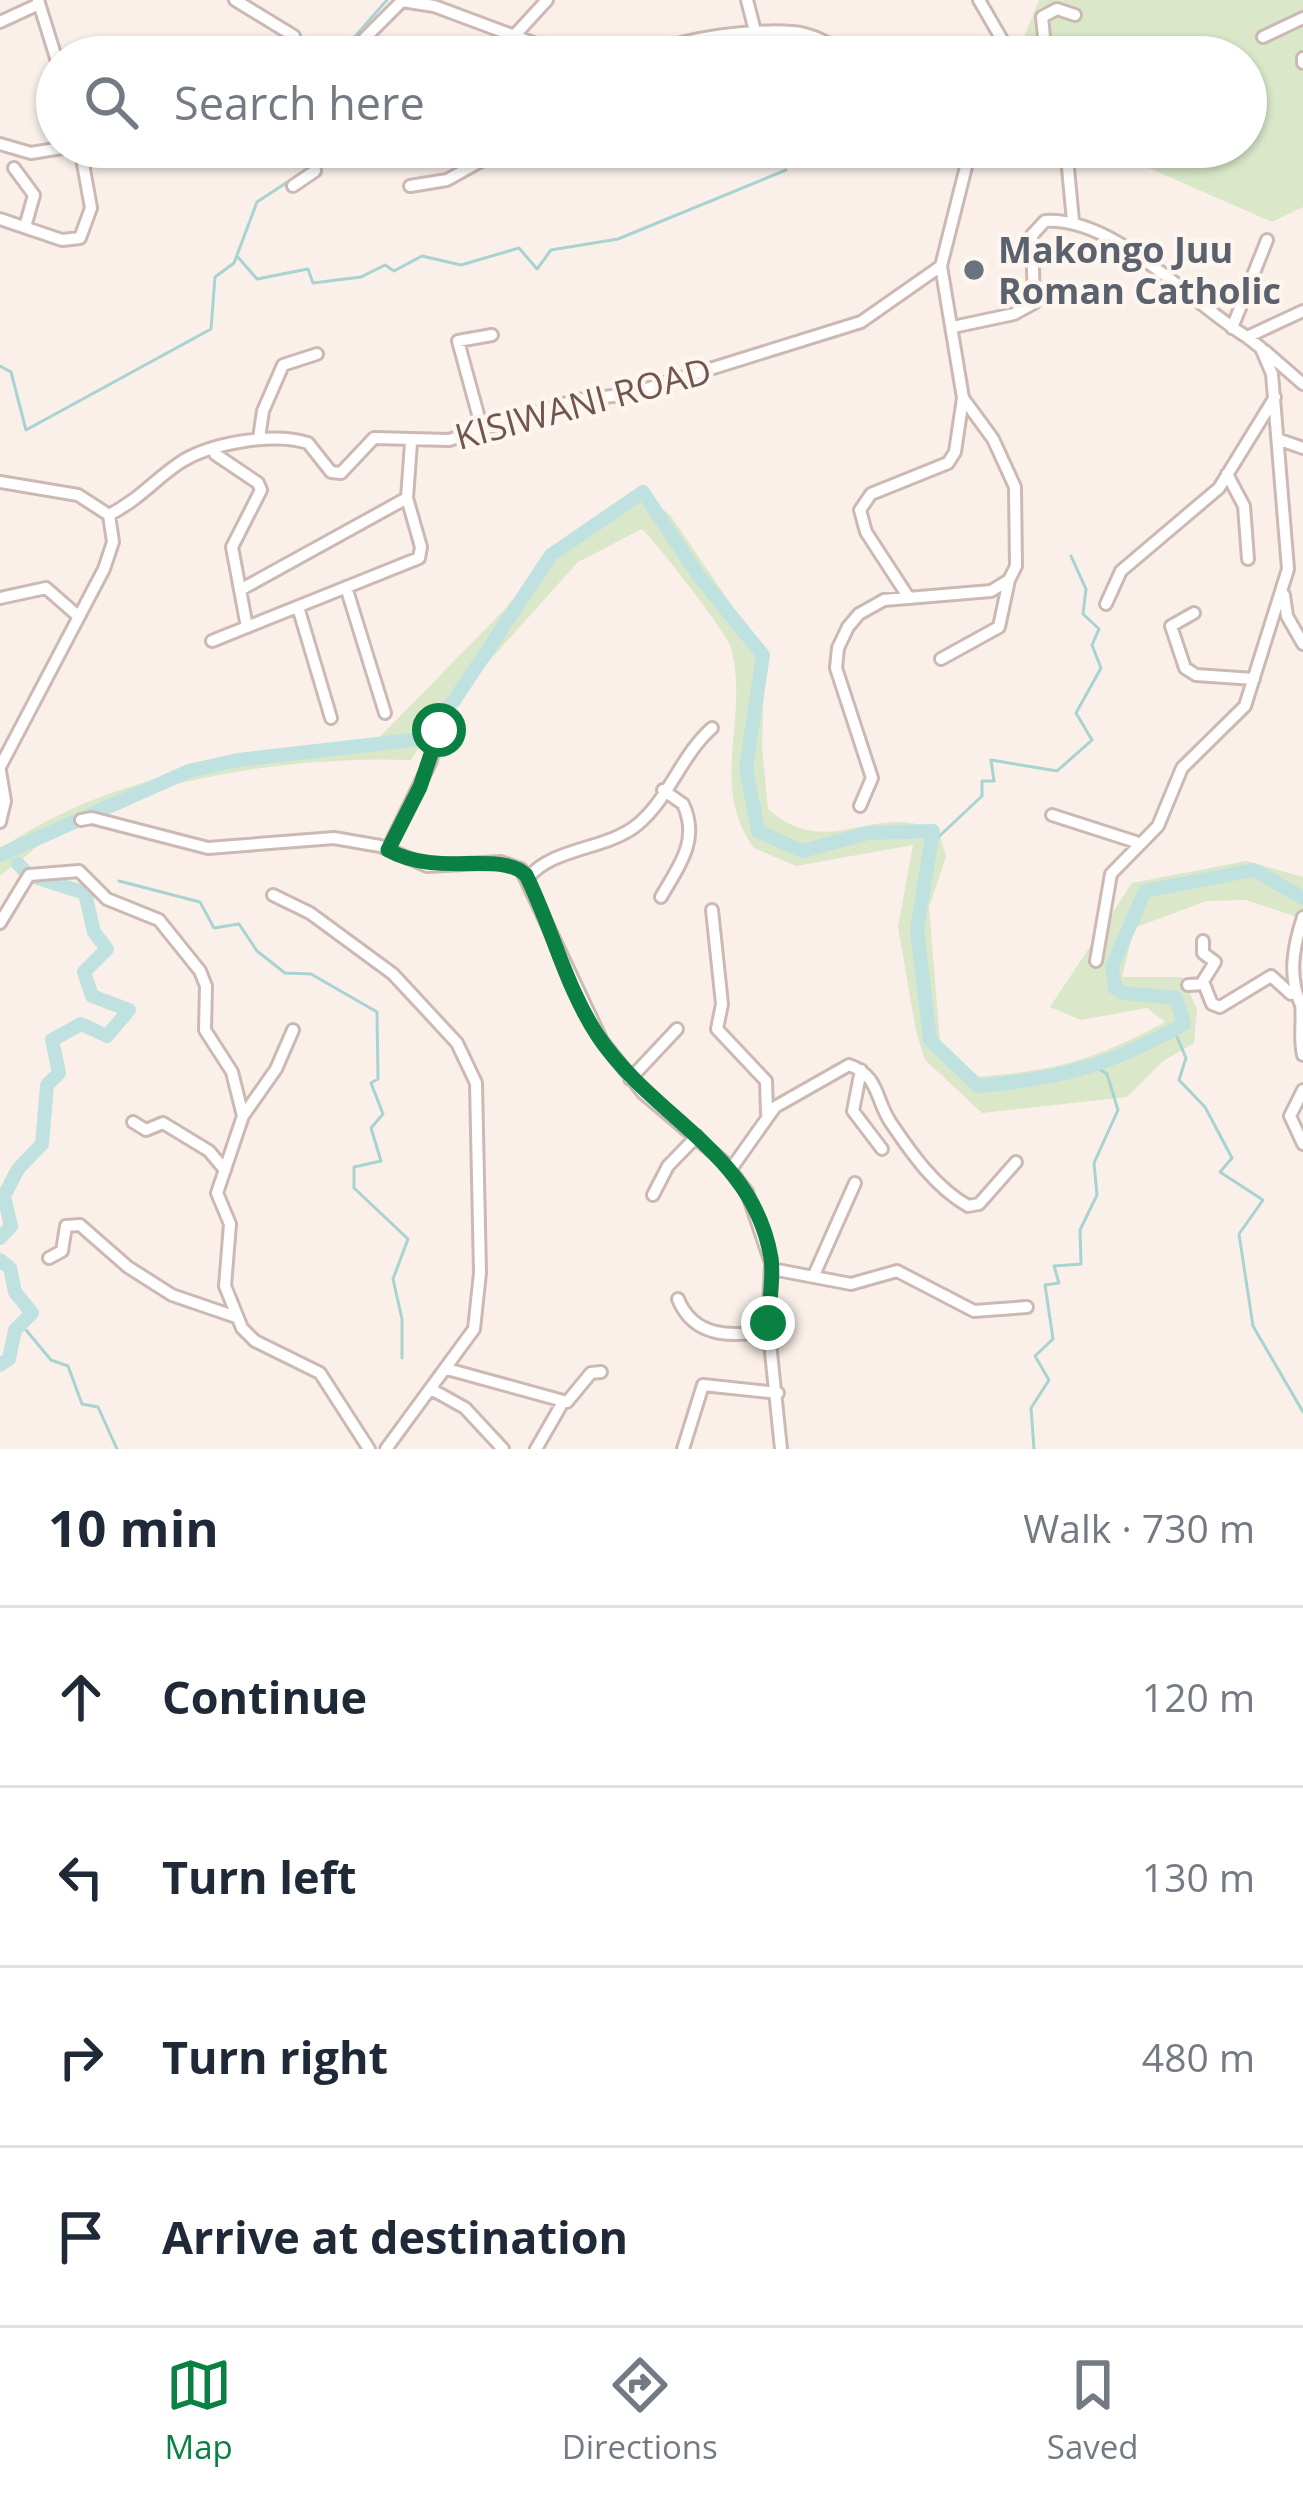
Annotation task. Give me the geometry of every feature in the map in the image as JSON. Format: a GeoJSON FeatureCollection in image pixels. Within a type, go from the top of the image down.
{"type":"FeatureCollection","features":[{"type":"Feature","properties":{"kind":"street"},"geometry":{"type":"LineString","coordinates":[[235,0],[294,36]]}},
{"type":"Feature","properties":{"kind":"street"},"geometry":{"type":"LineString","coordinates":[[367,36],[402,1],[434,6],[514,36],[547,0]]}},
{"type":"Feature","properties":{"kind":"street"},"geometry":{"type":"LineString","coordinates":[[747,0],[756,35]]}},
{"type":"Feature","properties":{"kind":"street"},"geometry":{"type":"LineString","coordinates":[[979,0],[1000,36]]}},
{"type":"Feature","properties":{"kind":"street"},"geometry":{"type":"LineString","coordinates":[[0,22],[39,2],[49,36]]}},
{"type":"Feature","properties":{"kind":"street"},"geometry":{"type":"LineString","coordinates":[[1044,36],[1042,16],[1057,9],[1075,15]]}},
{"type":"Feature","properties":{"kind":"street"},"geometry":{"type":"LineString","coordinates":[[1267,36],[1303,18]]}},
{"type":"Feature","properties":{"kind":"street"},"geometry":{"type":"LineString","coordinates":[[751,36],[812,36]]}},
{"type":"Feature","properties":{"kind":"street"},"geometry":{"type":"LineString","coordinates":[[0,144],[36,152]]}},
{"type":"Feature","properties":{"kind":"street"},"geometry":{"type":"LineString","coordinates":[[14,168],[34,195],[25,227]]}},
{"type":"Feature","properties":{"kind":"street"},"geometry":{"type":"LineString","coordinates":[[0,219],[70,242],[85,233],[91,208],[84,168]]}},
{"type":"Feature","properties":{"kind":"street"},"geometry":{"type":"LineString","coordinates":[[293,186],[315,168]]}},
{"type":"Feature","properties":{"kind":"street"},"geometry":{"type":"LineString","coordinates":[[410,186],[447,180],[468,168]]}},
{"type":"Feature","properties":{"kind":"street"},"geometry":{"type":"LineString","coordinates":[[909,598],[866,532],[860,510],[871,494],[949,464],[964,398],[941,266],[961,207],[968,168]]}},
{"type":"Feature","properties":{"kind":"street"},"geometry":{"type":"LineString","coordinates":[[1068,168],[1072,220]]}},
{"type":"Feature","properties":{"kind":"street"},"geometry":{"type":"LineString","coordinates":[[953,327],[1015,314],[1034,303],[1032,235],[1045,220],[1072,220],[1120,243],[1303,384]]}},
{"type":"Feature","properties":{"kind":"street"},"geometry":{"type":"LineString","coordinates":[[1232,328],[1268,240]]}},
{"type":"Feature","properties":{"kind":"street","name":"KISIWANI ROAD"},"geometry":{"type":"LineString","coordinates":[[109,515],[148,493],[178,464],[259,438],[308,443],[336,473],[347,470],[374,438],[411,443],[449,440],[577,400],[630,394],[849,327],[874,315],[906,286],[941,266]]}},
{"type":"Feature","properties":{"kind":"street"},"geometry":{"type":"LineString","coordinates":[[1247,337],[1303,311]]}},
{"type":"Feature","properties":{"kind":"street"},"geometry":{"type":"LineString","coordinates":[[482,429],[458,341],[492,335]]}},
{"type":"Feature","properties":{"kind":"street"},"geometry":{"type":"LineString","coordinates":[[1096,962],[1111,874],[1165,815],[1182,768],[1245,706],[1284,586],[1290,536],[1275,397],[1261,348]]}},
{"type":"Feature","properties":{"kind":"street"},"geometry":{"type":"LineString","coordinates":[[259,438],[263,411],[283,365],[317,353]]}},
{"type":"Feature","properties":{"kind":"street"},"geometry":{"type":"LineString","coordinates":[[1106,604],[1120,571],[1204,503],[1275,397]]}},
{"type":"Feature","properties":{"kind":"street"},"geometry":{"type":"LineString","coordinates":[[941,659],[999,627],[1019,544],[1015,487],[993,439],[964,398]]}},
{"type":"Feature","properties":{"kind":"street"},"geometry":{"type":"LineString","coordinates":[[1280,440],[1303,448]]}},
{"type":"Feature","properties":{"kind":"street"},"geometry":{"type":"LineString","coordinates":[[212,641],[419,558],[407,498],[411,443]]}},
{"type":"Feature","properties":{"kind":"street"},"geometry":{"type":"LineString","coordinates":[[206,452],[221,454],[258,482],[261,490],[232,547],[247,627]]}},
{"type":"Feature","properties":{"kind":"street"},"geometry":{"type":"LineString","coordinates":[[1227,474],[1244,506],[1248,559]]}},
{"type":"Feature","properties":{"kind":"street"},"geometry":{"type":"LineString","coordinates":[[0,482],[78,494],[109,515],[110,554],[0,769],[4,801],[0,822]]}},
{"type":"Feature","properties":{"kind":"street"},"geometry":{"type":"LineString","coordinates":[[240,590],[407,498]]}},
{"type":"Feature","properties":{"kind":"street"},"geometry":{"type":"LineString","coordinates":[[860,806],[872,778],[838,677],[838,648],[859,614],[884,600],[978,594],[1009,580]]}},
{"type":"Feature","properties":{"kind":"street"},"geometry":{"type":"LineString","coordinates":[[1284,586],[1287,616],[1303,644]]}},
{"type":"Feature","properties":{"kind":"street"},"geometry":{"type":"LineString","coordinates":[[346,587],[386,712]]}},
{"type":"Feature","properties":{"kind":"street"},"geometry":{"type":"LineString","coordinates":[[0,598],[46,588],[78,616]]}},
{"type":"Feature","properties":{"kind":"street"},"geometry":{"type":"LineString","coordinates":[[298,607],[331,718]]}},
{"type":"Feature","properties":{"kind":"street"},"geometry":{"type":"LineString","coordinates":[[1194,613],[1171,626],[1185,668],[1196,674],[1254,679]]}},
{"type":"Feature","properties":{"kind":"street"},"geometry":{"type":"LineString","coordinates":[[388,850],[424,777],[439,722]]}},
{"type":"Feature","properties":{"kind":"street"},"geometry":{"type":"LineString","coordinates":[[529,878],[538,867],[628,831],[695,742],[712,728]]}},
{"type":"Feature","properties":{"kind":"street"},"geometry":{"type":"LineString","coordinates":[[661,897],[684,860],[691,832],[683,804],[663,790]]}},
{"type":"Feature","properties":{"kind":"street"},"geometry":{"type":"LineString","coordinates":[[1052,814],[1136,842]]}},
{"type":"Feature","properties":{"kind":"street"},"geometry":{"type":"LineString","coordinates":[[81,820],[92,818],[208,848],[334,838],[388,850],[427,866],[508,863],[529,878],[586,1015],[630,1078],[731,1169],[754,1206],[772,1269],[769,1331],[782,1449]]}},
{"type":"Feature","properties":{"kind":"street"},"geometry":{"type":"LineString","coordinates":[[0,923],[28,874],[79,871],[91,877],[107,899],[146,910],[175,934],[206,986],[205,1030],[232,1072],[243,1115]]}},
{"type":"Feature","properties":{"kind":"street"},"geometry":{"type":"LineString","coordinates":[[273,895],[310,913],[393,974],[458,1043],[476,1083],[474,1329],[386,1449]]}},
{"type":"Feature","properties":{"kind":"street"},"geometry":{"type":"LineString","coordinates":[[712,910],[722,1004],[717,1029],[766,1082],[766,1117]]}},
{"type":"Feature","properties":{"kind":"street"},"geometry":{"type":"LineString","coordinates":[[1303,917],[1293,952],[1303,1054]]}},
{"type":"Feature","properties":{"kind":"street"},"geometry":{"type":"LineString","coordinates":[[1202,983],[1215,962],[1203,953],[1203,941]]}},
{"type":"Feature","properties":{"kind":"street"},"geometry":{"type":"LineString","coordinates":[[1202,983],[1215,1006],[1271,976],[1299,1001]]}},
{"type":"Feature","properties":{"kind":"street"},"geometry":{"type":"LineString","coordinates":[[1188,985],[1202,983]]}},
{"type":"Feature","properties":{"kind":"street"},"geometry":{"type":"LineString","coordinates":[[630,1078],[677,1029]]}},
{"type":"Feature","properties":{"kind":"street"},"geometry":{"type":"LineString","coordinates":[[292,1030],[276,1069],[243,1115],[217,1193],[230,1224],[225,1286],[236,1317],[255,1341],[320,1373],[369,1449]]}},
{"type":"Feature","properties":{"kind":"street"},"geometry":{"type":"LineString","coordinates":[[731,1169],[766,1117],[785,1099],[842,1066],[861,1070],[877,1086],[887,1118],[925,1168],[968,1206],[979,1204],[1016,1162]]}},
{"type":"Feature","properties":{"kind":"street"},"geometry":{"type":"LineString","coordinates":[[861,1070],[853,1111],[882,1149]]}},
{"type":"Feature","properties":{"kind":"street"},"geometry":{"type":"LineString","coordinates":[[1303,1090],[1289,1116],[1303,1144]]}},
{"type":"Feature","properties":{"kind":"street"},"geometry":{"type":"LineString","coordinates":[[133,1122],[146,1130],[163,1123],[209,1151],[225,1170]]}},
{"type":"Feature","properties":{"kind":"street"},"geometry":{"type":"LineString","coordinates":[[653,1196],[668,1166],[697,1136]]}},
{"type":"Feature","properties":{"kind":"street"},"geometry":{"type":"LineString","coordinates":[[814,1275],[855,1184]]}},
{"type":"Feature","properties":{"kind":"street"},"geometry":{"type":"LineString","coordinates":[[49,1258],[62,1251],[66,1226],[80,1225],[128,1267],[172,1295],[236,1317]]}},
{"type":"Feature","properties":{"kind":"street"},"geometry":{"type":"LineString","coordinates":[[772,1269],[851,1284],[898,1271],[974,1311],[1028,1306]]}},
{"type":"Feature","properties":{"kind":"street"},"geometry":{"type":"LineString","coordinates":[[677,1299],[690,1322],[710,1332],[769,1331]]}},
{"type":"Feature","properties":{"kind":"street"},"geometry":{"type":"LineString","coordinates":[[448,1369],[563,1402]]}},
{"type":"Feature","properties":{"kind":"street"},"geometry":{"type":"LineString","coordinates":[[536,1449],[563,1402],[576,1396],[593,1372],[602,1372]]}},
{"type":"Feature","properties":{"kind":"street"},"geometry":{"type":"LineString","coordinates":[[682,1449],[704,1385],[778,1394]]}},
{"type":"Feature","properties":{"kind":"street"},"geometry":{"type":"LineString","coordinates":[[431,1389],[465,1408],[503,1449]]}},
{"type":"Feature","properties":{"kind":"green space"},"geometry":{"type":"Polygon","coordinates":[[[1039,0],[1303,0],[1303,207],[1272,222],[1149,168],[1267,168],[1267,36],[1024,36],[1039,0]]]}},
{"type":"Feature","properties":{"kind":"green space"},"geometry":{"type":"Polygon","coordinates":[[[639,491],[670,515],[765,654],[762,746],[768,809],[812,831],[894,822],[939,832],[946,857],[929,907],[940,1042],[975,1077],[1074,1062],[1165,1022],[1147,1008],[1081,1020],[1050,1007],[1132,883],[1246,861],[1303,877],[1303,919],[1246,900],[1206,901],[1134,928],[1122,977],[1182,977],[1197,1009],[1194,1043],[1163,1061],[1127,1097],[982,1113],[925,1060],[916,1031],[898,927],[913,845],[796,866],[754,848],[734,800],[736,674],[731,648],[642,529],[578,562],[437,719],[411,760],[287,765],[159,789],[82,815],[0,875],[0,849],[85,803],[130,787],[268,759],[365,752],[503,611],[552,553],[639,491]]]}},
{"type":"Feature","properties":{"kind":"waterway"},"geometry":{"type":"LineString","coordinates":[[355,36],[387,0]]}},
{"type":"Feature","properties":{"kind":"waterway"},"geometry":{"type":"LineString","coordinates":[[0,366],[11,372],[26,430],[211,329],[215,277],[234,263],[257,202],[309,168]]}},
{"type":"Feature","properties":{"kind":"waterway"},"geometry":{"type":"LineString","coordinates":[[237,256],[257,279],[308,269],[313,283],[361,277],[385,265],[394,271],[422,256],[461,265],[519,248],[537,269],[551,250],[618,239],[786,170]]}},
{"type":"Feature","properties":{"kind":"waterway"},"geometry":{"type":"LineString","coordinates":[[0,855],[189,771],[238,760],[421,739],[453,702],[551,555],[643,492],[698,575],[763,655],[746,768],[758,831],[802,851],[869,833],[933,831],[917,929],[930,1040],[978,1086],[1085,1068],[1184,1024],[1176,998],[1123,993],[1115,988],[1112,967],[1145,891],[1254,870],[1303,898]]}},
{"type":"Feature","properties":{"kind":"waterway"},"geometry":{"type":"LineString","coordinates":[[931,844],[982,796],[982,781],[994,781],[991,760],[1057,771],[1092,740],[1076,713],[1101,668],[1092,645],[1099,629],[1083,614],[1086,589],[1071,556]]}},
{"type":"Feature","properties":{"kind":"waterway"},"geometry":{"type":"LineString","coordinates":[[0,1238],[11,1226],[4,1196],[18,1169],[42,1144],[47,1085],[59,1073],[52,1040],[81,1024],[107,1036],[129,1010],[92,996],[84,972],[107,949],[94,932],[85,893],[29,875],[18,864]]}},
{"type":"Feature","properties":{"kind":"waterway"},"geometry":{"type":"LineString","coordinates":[[119,881],[200,902],[214,928],[239,924],[257,951],[285,973],[311,974],[377,1012],[378,1079],[371,1083],[383,1114],[371,1128],[381,1161],[354,1167],[354,1188],[408,1239],[393,1279],[402,1319],[402,1358]]}},
{"type":"Feature","properties":{"kind":"waterway"},"geometry":{"type":"LineString","coordinates":[[1174,1030],[1186,1058],[1179,1080],[1205,1107],[1232,1158],[1220,1172],[1263,1200],[1239,1234],[1253,1326],[1303,1412]]}},
{"type":"Feature","properties":{"kind":"waterway"},"geometry":{"type":"LineString","coordinates":[[1034,1449],[1031,1408],[1049,1380],[1035,1356],[1053,1339],[1045,1285],[1059,1283],[1054,1266],[1081,1264],[1080,1230],[1097,1195],[1094,1163],[1118,1110],[1107,1074],[1096,1067]]}},
{"type":"Feature","properties":{"kind":"waterway"},"geometry":{"type":"LineString","coordinates":[[0,1198],[4,1196]]}},
{"type":"Feature","properties":{"kind":"waterway"},"geometry":{"type":"LineString","coordinates":[[0,1260],[10,1268],[15,1292],[32,1313],[15,1330],[9,1359],[0,1365]]}},
{"type":"Feature","properties":{"kind":"waterway"},"geometry":{"type":"LineString","coordinates":[[21,1324],[51,1360],[68,1366],[82,1404],[98,1407],[117,1449]]}},
{"type":"Feature","properties":{"kind":"place","name":"Makongo Juu Roman Catholic"},"geometry":{"type":"Point","coordinates":[974,270]}},
{"type":"Feature","properties":{"kind":"route"},"geometry":{"type":"LineString","coordinates":[[439,730],[420,787],[388,850],[427,866],[501,862],[514,865],[529,878],[552,944],[602,1041],[643,1093],[724,1161],[747,1192],[772,1263],[768,1323]]}}]}
